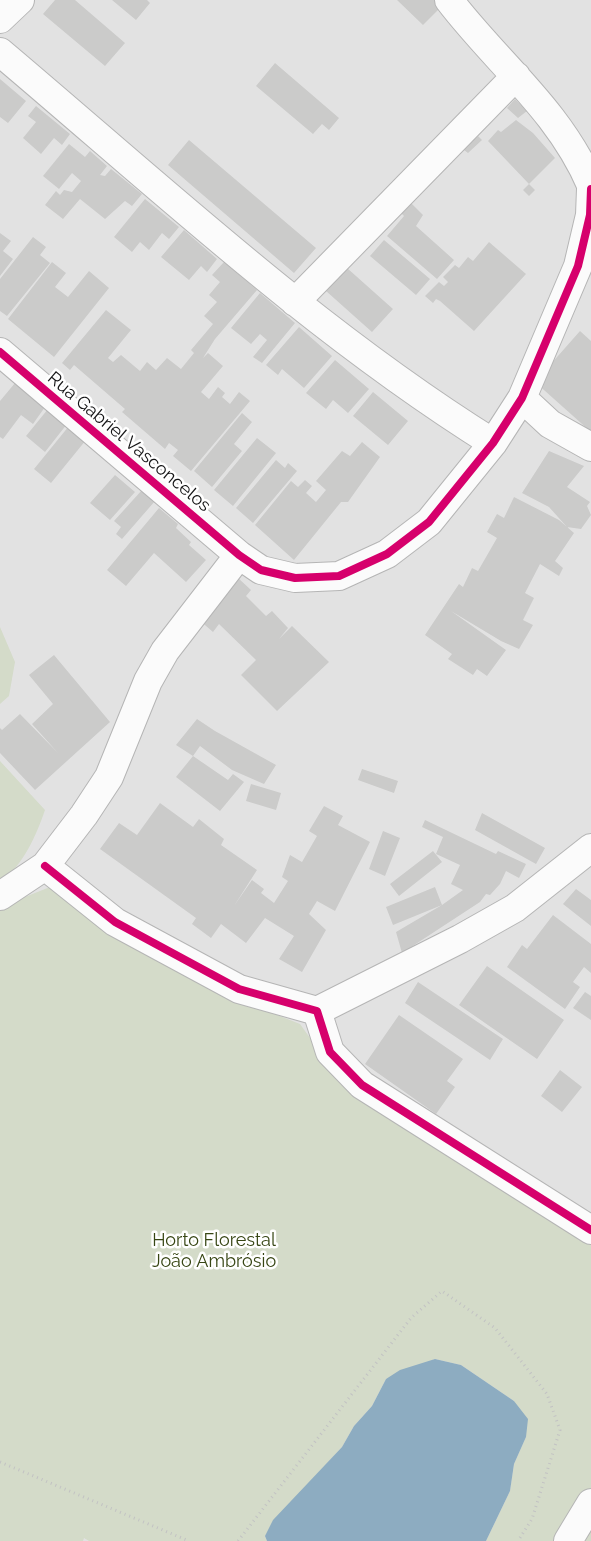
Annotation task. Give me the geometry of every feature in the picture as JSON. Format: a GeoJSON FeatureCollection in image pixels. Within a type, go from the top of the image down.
{"type":"FeatureCollection","features":[{"type":"Feature","properties":{"kind":"street"},"geometry":{"type":"LineString","coordinates":[[0,20],[20,0]]}},
{"type":"Feature","properties":{"kind":"street"},"geometry":{"type":"LineString","coordinates":[[449,0],[516,76],[578,155],[591,185]]}},
{"type":"Feature","properties":{"kind":"street"},"geometry":{"type":"LineString","coordinates":[[0,52],[295,302],[433,406],[493,443]]}},
{"type":"Feature","properties":{"kind":"street"},"geometry":{"type":"LineString","coordinates":[[295,302],[516,76]]}},
{"type":"Feature","properties":{"kind":"street","name":"Rua Gabriel Vasconcelos"},"geometry":{"type":"LineString","coordinates":[[0,352],[239,556],[261,570],[294,578],[339,576],[387,554],[429,522],[493,443],[522,398],[578,266],[590,215],[591,190]]}},
{"type":"Feature","properties":{"kind":"street"},"geometry":{"type":"LineString","coordinates":[[522,398],[550,424],[591,446]]}},
{"type":"Feature","properties":{"kind":"street"},"geometry":{"type":"LineString","coordinates":[[0,896],[45,866],[84,815],[109,777],[148,681],[165,651],[239,556]]}},
{"type":"Feature","properties":{"kind":"street"},"geometry":{"type":"LineString","coordinates":[[45,866],[115,922],[239,990],[317,1011],[460,939],[515,908],[591,848]]}},
{"type":"Feature","properties":{"kind":"street"},"geometry":{"type":"LineString","coordinates":[[317,1011],[330,1052],[362,1085],[591,1230]]}},
{"type":"Feature","properties":{"kind":"street"},"geometry":{"type":"LineString","coordinates":[[568,1541],[591,1503]]}},
{"type":"Feature","properties":{"kind":"path"},"geometry":{"type":"LineString","coordinates":[[238,1541],[411,1318],[442,1291],[495,1328],[547,1394],[560,1430],[532,1519],[518,1541]]}},
{"type":"Feature","properties":{"kind":"path"},"geometry":{"type":"LineString","coordinates":[[0,1462],[189,1541]]}},
{"type":"Feature","properties":{"kind":"green space"},"geometry":{"type":"Polygon","coordinates":[[[0,627],[15,662],[9,696],[0,704],[0,627]]]}},
{"type":"Feature","properties":{"kind":"green space"},"geometry":{"type":"Polygon","coordinates":[[[0,761],[45,810],[28,850],[15,868],[0,882],[0,761]]]}},
{"type":"Feature","properties":{"kind":"green space","name":"Horto Florestal João Ambrósio"},"geometry":{"type":"Polygon","coordinates":[[[50,887],[229,996],[300,1024],[338,1077],[591,1242],[591,1541],[486,1541],[510,1491],[514,1464],[526,1437],[514,1401],[461,1365],[435,1359],[386,1379],[372,1406],[354,1426],[342,1447],[307,1485],[265,1536],[267,1541],[89,1541],[84,1538],[83,1541],[0,1541],[0,910],[10,903],[50,887]]]}},
{"type":"Feature","properties":{"kind":"water"},"geometry":{"type":"Polygon","coordinates":[[[435,1359],[461,1365],[514,1401],[528,1419],[526,1437],[514,1464],[510,1491],[486,1541],[267,1541],[265,1536],[273,1520],[342,1447],[354,1426],[372,1406],[386,1379],[400,1370],[435,1359]]]}},
{"type":"Feature","properties":{"kind":"building"},"geometry":{"type":"Polygon","coordinates":[[[55,0],[75,0],[125,43],[105,66],[43,14],[55,0]]]}},
{"type":"Feature","properties":{"kind":"building"},"geometry":{"type":"Polygon","coordinates":[[[112,0],[147,0],[150,3],[136,20],[112,0]]]}},
{"type":"Feature","properties":{"kind":"building"},"geometry":{"type":"Polygon","coordinates":[[[397,0],[436,0],[442,6],[423,25],[397,0]]]}},
{"type":"Feature","properties":{"kind":"building"},"geometry":{"type":"Polygon","coordinates":[[[275,63],[339,118],[329,130],[322,124],[313,134],[256,86],[275,63]]]}},
{"type":"Feature","properties":{"kind":"building"},"geometry":{"type":"Polygon","coordinates":[[[0,79],[26,101],[8,123],[0,117],[0,79]]]}},
{"type":"Feature","properties":{"kind":"building"},"geometry":{"type":"Polygon","coordinates":[[[515,99],[527,111],[518,118],[507,108],[515,99]]]}},
{"type":"Feature","properties":{"kind":"building"},"geometry":{"type":"Polygon","coordinates":[[[36,106],[70,134],[62,145],[54,138],[41,154],[23,138],[36,122],[28,116],[36,106]]]}},
{"type":"Feature","properties":{"kind":"building"},"geometry":{"type":"Polygon","coordinates":[[[516,120],[533,133],[555,158],[529,184],[488,141],[498,130],[501,132],[516,120]]]}},
{"type":"Feature","properties":{"kind":"building"},"geometry":{"type":"Polygon","coordinates":[[[478,136],[482,140],[468,153],[464,150],[478,136]]]}},
{"type":"Feature","properties":{"kind":"building"},"geometry":{"type":"Polygon","coordinates":[[[189,140],[316,248],[294,273],[168,165],[189,140]]]}},
{"type":"Feature","properties":{"kind":"building"},"geometry":{"type":"Polygon","coordinates":[[[69,144],[85,157],[90,151],[107,166],[100,175],[105,176],[111,169],[142,194],[132,206],[125,201],[105,219],[80,199],[63,219],[45,205],[56,191],[60,195],[64,190],[72,192],[81,181],[72,173],[59,189],[43,176],[69,144]]]}},
{"type":"Feature","properties":{"kind":"building"},"geometry":{"type":"Polygon","coordinates":[[[529,184],[535,190],[529,196],[523,190],[529,184]]]}},
{"type":"Feature","properties":{"kind":"building"},"geometry":{"type":"Polygon","coordinates":[[[145,199],[179,227],[169,239],[162,233],[149,250],[140,242],[132,252],[114,237],[145,199]]]}},
{"type":"Feature","properties":{"kind":"building"},"geometry":{"type":"Polygon","coordinates":[[[410,202],[423,215],[416,226],[454,260],[437,279],[387,236],[404,216],[400,212],[410,202]]]}},
{"type":"Feature","properties":{"kind":"building"},"geometry":{"type":"Polygon","coordinates":[[[184,230],[217,259],[207,272],[201,266],[189,280],[161,257],[184,230]]]}},
{"type":"Feature","properties":{"kind":"building"},"geometry":{"type":"Polygon","coordinates":[[[0,233],[11,241],[3,251],[13,259],[0,276],[0,233]]]}},
{"type":"Feature","properties":{"kind":"building"},"geometry":{"type":"Polygon","coordinates":[[[33,237],[46,247],[40,255],[50,263],[7,316],[0,311],[0,279],[33,237]]]}},
{"type":"Feature","properties":{"kind":"building"},"geometry":{"type":"Polygon","coordinates":[[[384,240],[430,279],[416,295],[370,256],[384,240]]]}},
{"type":"Feature","properties":{"kind":"building"},"geometry":{"type":"Polygon","coordinates":[[[489,242],[526,274],[474,331],[440,301],[436,299],[433,303],[425,296],[439,282],[444,286],[448,282],[443,277],[455,265],[459,268],[468,257],[473,261],[489,242]]]}},
{"type":"Feature","properties":{"kind":"building"},"geometry":{"type":"Polygon","coordinates":[[[52,262],[66,273],[55,287],[68,297],[89,271],[109,288],[54,357],[8,319],[52,262]]]}},
{"type":"Feature","properties":{"kind":"building"},"geometry":{"type":"Polygon","coordinates":[[[224,262],[257,290],[215,339],[203,358],[208,353],[223,366],[201,392],[209,399],[218,387],[225,393],[222,397],[230,404],[239,392],[250,401],[191,471],[173,456],[178,450],[169,443],[165,449],[122,412],[125,409],[74,365],[70,370],[62,363],[106,310],[131,330],[108,358],[113,362],[121,355],[140,371],[147,362],[156,370],[167,358],[181,369],[194,353],[191,350],[213,324],[204,316],[217,302],[209,295],[220,282],[212,275],[224,262]]]}},
{"type":"Feature","properties":{"kind":"building"},"geometry":{"type":"Polygon","coordinates":[[[347,268],[393,309],[372,332],[326,291],[347,268]]]}},
{"type":"Feature","properties":{"kind":"building"},"geometry":{"type":"Polygon","coordinates":[[[260,293],[295,323],[262,363],[253,357],[267,340],[260,334],[251,344],[231,328],[260,293]]]}},
{"type":"Feature","properties":{"kind":"building"},"geometry":{"type":"Polygon","coordinates":[[[299,327],[332,356],[304,388],[282,369],[278,375],[266,365],[299,327]]]}},
{"type":"Feature","properties":{"kind":"building"},"geometry":{"type":"Polygon","coordinates":[[[580,331],[591,341],[591,432],[535,382],[580,331]]]}},
{"type":"Feature","properties":{"kind":"building"},"geometry":{"type":"Polygon","coordinates":[[[335,360],[369,389],[348,413],[333,400],[326,409],[306,393],[335,360]]]}},
{"type":"Feature","properties":{"kind":"building"},"geometry":{"type":"Polygon","coordinates":[[[15,383],[45,407],[33,424],[21,415],[3,439],[0,437],[0,401],[15,383]]]}},
{"type":"Feature","properties":{"kind":"building"},"geometry":{"type":"Polygon","coordinates":[[[373,392],[408,421],[388,445],[353,416],[373,392]]]}},
{"type":"Feature","properties":{"kind":"building"},"geometry":{"type":"Polygon","coordinates":[[[48,409],[67,424],[45,452],[26,436],[48,409]]]}},
{"type":"Feature","properties":{"kind":"building"},"geometry":{"type":"Polygon","coordinates":[[[242,413],[252,422],[234,444],[242,451],[212,487],[194,471],[242,413]]]}},
{"type":"Feature","properties":{"kind":"building"},"geometry":{"type":"Polygon","coordinates":[[[69,426],[86,440],[51,483],[34,469],[69,426]]]}},
{"type":"Feature","properties":{"kind":"building"},"geometry":{"type":"Polygon","coordinates":[[[257,438],[276,453],[233,506],[214,490],[257,438]]]}},
{"type":"Feature","properties":{"kind":"building"},"geometry":{"type":"Polygon","coordinates":[[[362,442],[380,457],[348,502],[341,502],[294,560],[255,525],[291,481],[298,487],[305,480],[312,486],[306,493],[316,502],[326,490],[316,481],[342,451],[350,456],[362,442]]]}},
{"type":"Feature","properties":{"kind":"building"},"geometry":{"type":"Polygon","coordinates":[[[549,451],[584,466],[567,487],[590,502],[587,506],[591,515],[581,529],[567,527],[549,507],[522,493],[549,451]]]}},
{"type":"Feature","properties":{"kind":"building"},"geometry":{"type":"Polygon","coordinates":[[[276,460],[285,468],[288,463],[297,471],[253,523],[236,508],[276,460]]]}},
{"type":"Feature","properties":{"kind":"building"},"geometry":{"type":"Polygon","coordinates":[[[115,475],[135,492],[110,520],[90,503],[115,475]]]}},
{"type":"Feature","properties":{"kind":"building"},"geometry":{"type":"Polygon","coordinates":[[[142,490],[155,501],[122,539],[116,534],[121,527],[114,521],[142,490]]]}},
{"type":"Feature","properties":{"kind":"building"},"geometry":{"type":"Polygon","coordinates":[[[514,497],[559,520],[574,533],[555,561],[563,568],[559,576],[540,564],[525,593],[534,598],[523,620],[533,625],[519,649],[501,641],[451,611],[506,650],[487,676],[477,669],[473,675],[448,659],[452,654],[425,635],[459,584],[463,587],[472,568],[478,571],[497,538],[487,532],[497,514],[504,518],[514,497]]]}},
{"type":"Feature","properties":{"kind":"building"},"geometry":{"type":"Polygon","coordinates":[[[159,508],[178,524],[176,528],[191,542],[189,545],[206,560],[186,582],[154,553],[126,586],[107,570],[159,508]]]}},
{"type":"Feature","properties":{"kind":"building"},"geometry":{"type":"Polygon","coordinates":[[[237,577],[251,590],[246,596],[266,616],[272,611],[288,628],[279,639],[292,626],[329,662],[277,711],[241,675],[256,660],[219,624],[213,632],[198,619],[237,577]]]}},
{"type":"Feature","properties":{"kind":"building"},"geometry":{"type":"Polygon","coordinates":[[[54,655],[110,722],[35,790],[0,753],[0,728],[2,730],[20,714],[58,753],[32,724],[53,704],[29,675],[54,655]]]}},
{"type":"Feature","properties":{"kind":"building"},"geometry":{"type":"Polygon","coordinates":[[[197,719],[276,765],[264,784],[232,770],[200,746],[193,756],[176,745],[197,719]]]}},
{"type":"Feature","properties":{"kind":"building"},"geometry":{"type":"Polygon","coordinates":[[[193,756],[228,780],[233,774],[244,782],[220,811],[176,777],[193,756]]]}},
{"type":"Feature","properties":{"kind":"building"},"geometry":{"type":"Polygon","coordinates":[[[362,769],[398,781],[394,793],[358,780],[362,769]]]}},
{"type":"Feature","properties":{"kind":"building"},"geometry":{"type":"Polygon","coordinates":[[[251,784],[281,793],[276,810],[246,801],[251,784]]]}},
{"type":"Feature","properties":{"kind":"building"},"geometry":{"type":"Polygon","coordinates":[[[160,803],[193,827],[199,819],[224,839],[221,845],[257,870],[234,906],[252,880],[264,889],[261,893],[274,903],[288,881],[282,877],[290,855],[302,862],[317,836],[309,831],[324,806],[343,816],[338,825],[370,842],[335,911],[317,901],[309,914],[326,930],[302,972],[279,959],[294,936],[265,918],[246,943],[221,924],[211,938],[192,924],[196,918],[100,849],[119,823],[137,835],[160,803]]]}},
{"type":"Feature","properties":{"kind":"building"},"geometry":{"type":"Polygon","coordinates":[[[482,813],[545,848],[536,864],[475,830],[482,813]]]}},
{"type":"Feature","properties":{"kind":"building"},"geometry":{"type":"Polygon","coordinates":[[[425,820],[496,854],[498,851],[526,864],[519,878],[506,871],[500,884],[490,895],[486,894],[480,902],[402,953],[396,932],[442,905],[463,890],[451,884],[460,865],[436,854],[443,837],[422,827],[425,820]]]}},
{"type":"Feature","properties":{"kind":"building"},"geometry":{"type":"Polygon","coordinates":[[[383,831],[400,838],[385,876],[369,869],[383,831]]]}},
{"type":"Feature","properties":{"kind":"building"},"geometry":{"type":"Polygon","coordinates":[[[433,851],[442,862],[399,896],[390,884],[433,851]]]}},
{"type":"Feature","properties":{"kind":"building"},"geometry":{"type":"Polygon","coordinates":[[[435,887],[442,905],[393,925],[386,907],[435,887]]]}},
{"type":"Feature","properties":{"kind":"building"},"geometry":{"type":"Polygon","coordinates":[[[576,889],[591,900],[591,926],[563,904],[576,889]]]}},
{"type":"Feature","properties":{"kind":"building"},"geometry":{"type":"Polygon","coordinates":[[[553,915],[591,944],[591,973],[584,967],[573,982],[580,987],[565,1009],[507,967],[522,945],[527,949],[553,915]]]}},
{"type":"Feature","properties":{"kind":"building"},"geometry":{"type":"Polygon","coordinates":[[[487,966],[564,1020],[537,1059],[459,1005],[487,966]]]}},
{"type":"Feature","properties":{"kind":"building"},"geometry":{"type":"Polygon","coordinates":[[[418,982],[503,1039],[490,1060],[405,1003],[418,982]]]}},
{"type":"Feature","properties":{"kind":"building"},"geometry":{"type":"Polygon","coordinates":[[[585,992],[591,996],[591,1020],[573,1008],[585,992]]]}},
{"type":"Feature","properties":{"kind":"building"},"geometry":{"type":"Polygon","coordinates":[[[399,1015],[463,1059],[447,1081],[455,1087],[436,1114],[365,1064],[399,1015]]]}},
{"type":"Feature","properties":{"kind":"building"},"geometry":{"type":"Polygon","coordinates":[[[560,1070],[582,1087],[562,1112],[541,1096],[560,1070]]]}},
{"type":"Feature","properties":{"kind":"cycle path"},"geometry":{"type":"LineString","coordinates":[[0,352],[239,555],[261,570],[295,578],[339,576],[387,554],[429,522],[493,443],[522,398],[578,266],[590,215],[591,189]]}},
{"type":"Feature","properties":{"kind":"cycle path"},"geometry":{"type":"LineString","coordinates":[[45,866],[115,922],[239,989],[317,1011],[330,1052],[362,1085],[591,1230]]}}]}
